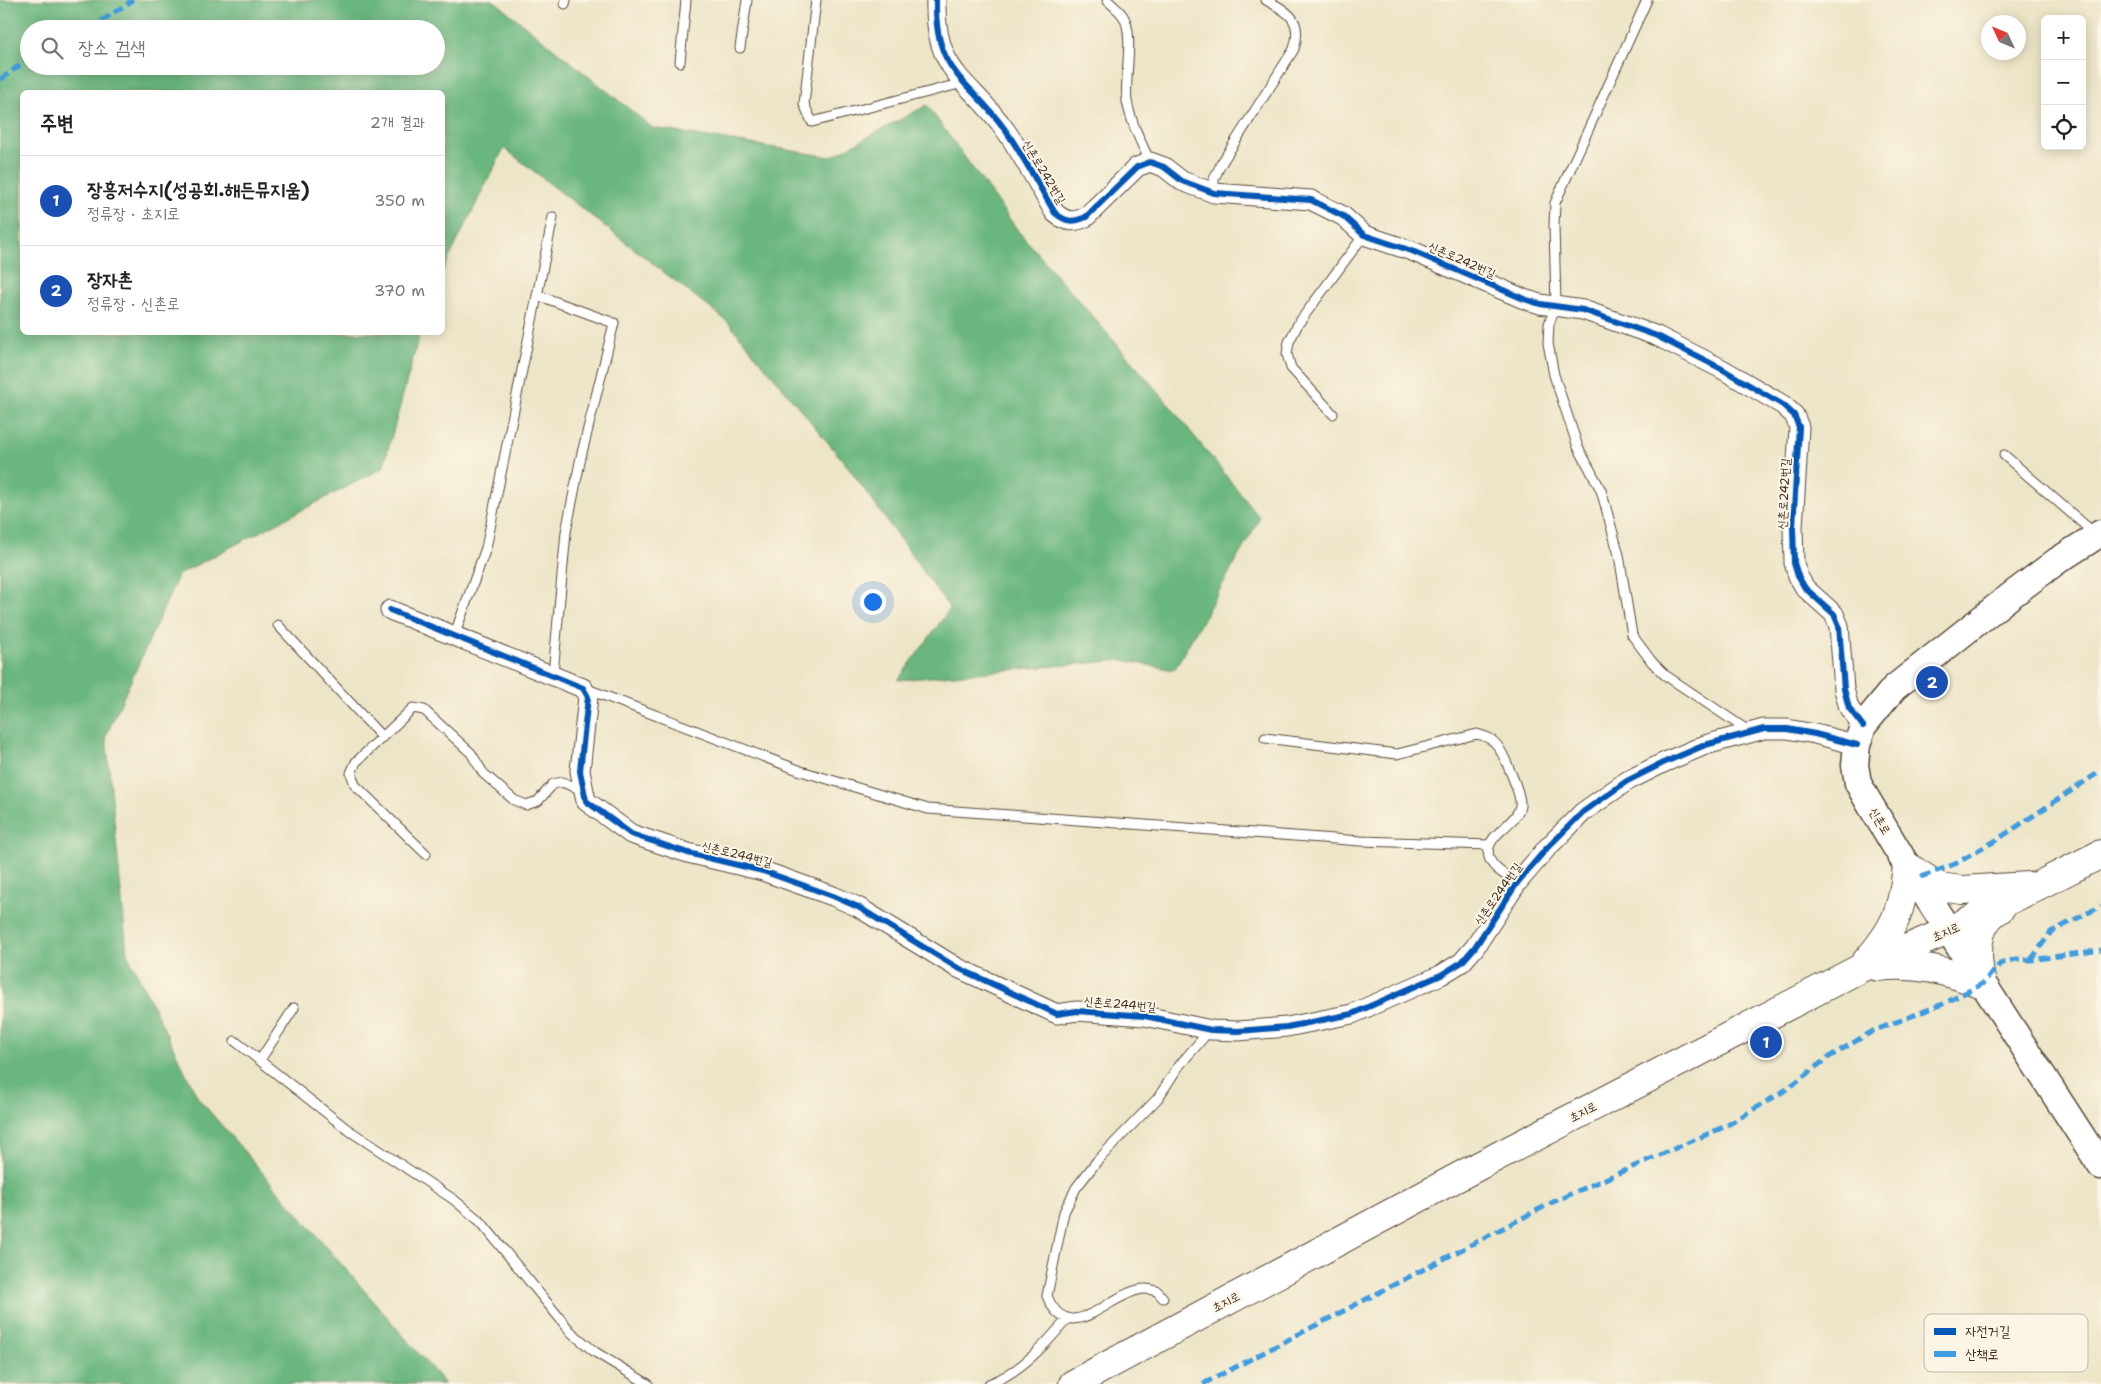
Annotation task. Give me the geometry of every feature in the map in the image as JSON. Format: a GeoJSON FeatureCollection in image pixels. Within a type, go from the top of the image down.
{"type":"FeatureCollection","features":[{"type":"Feature","properties":{"kind":"main road","name":"초지로"},"geometry":{"type":"LineString","coordinates":[[1073,1384],[1470,1170],[1859,969],[1950,930],[2043,885],[2101,854]]}},
{"type":"Feature","properties":{"kind":"main road"},"geometry":{"type":"LineString","coordinates":[[1907,866],[1921,877],[1939,887],[1946,888],[1962,890],[2043,885]]}},
{"type":"Feature","properties":{"kind":"main road"},"geometry":{"type":"LineString","coordinates":[[1859,969],[1883,943],[1898,917],[1904,897],[1907,866]]}},
{"type":"Feature","properties":{"kind":"main road"},"geometry":{"type":"LineString","coordinates":[[1982,984],[1977,960],[1979,936],[1993,913],[2043,885]]}},
{"type":"Feature","properties":{"kind":"main road"},"geometry":{"type":"LineString","coordinates":[[1859,969],[1892,965],[1921,966],[1949,972],[1982,984]]}},
{"type":"Feature","properties":{"kind":"street","name":"신촌로242번길"},"geometry":{"type":"LineString","coordinates":[[936,0],[937,28],[942,51],[951,68],[962,83],[988,107],[1006,131],[1055,213],[1064,221],[1077,221],[1086,217],[1138,167],[1150,162],[1164,167],[1182,181],[1214,193],[1311,200],[1343,216],[1364,235],[1412,251],[1524,299],[1540,304],[1583,310],[1657,336],[1722,369],[1782,405],[1794,415],[1799,426],[1793,527],[1794,563],[1798,576],[1805,588],[1834,614],[1839,626],[1844,689],[1849,708],[1860,735]]}},
{"type":"Feature","properties":{"kind":"street"},"geometry":{"type":"LineString","coordinates":[[1860,735],[1894,688],[2009,597],[2099,534]]}},
{"type":"Feature","properties":{"kind":"street"},"geometry":{"type":"LineString","coordinates":[[390,610],[553,674],[583,688]]}},
{"type":"Feature","properties":{"kind":"street","name":"신촌로244번길"},"geometry":{"type":"LineString","coordinates":[[583,688],[588,696],[580,771],[586,801],[631,834],[688,854],[763,871],[833,896],[858,907],[956,967],[1057,1014],[1077,1011],[1145,1016],[1210,1030],[1238,1031],[1287,1027],[1352,1014],[1417,987],[1462,962],[1475,947],[1517,882],[1547,848],[1598,800],[1663,763],[1705,745],[1764,729],[1860,735]]}},
{"type":"Feature","properties":{"kind":"street","name":"신촌로"},"geometry":{"type":"LineString","coordinates":[[1860,735],[1855,765],[1858,782],[1907,866],[2101,1166]]}},
{"type":"Feature","properties":{"kind":"lane"},"geometry":{"type":"LineString","coordinates":[[680,62],[686,0]]}},
{"type":"Feature","properties":{"kind":"lane"},"geometry":{"type":"LineString","coordinates":[[740,48],[747,0]]}},
{"type":"Feature","properties":{"kind":"lane"},"geometry":{"type":"LineString","coordinates":[[816,0],[804,104],[812,122],[962,83]]}},
{"type":"Feature","properties":{"kind":"lane"},"geometry":{"type":"LineString","coordinates":[[1107,0],[1124,17],[1128,33],[1127,101],[1134,129],[1150,162]]}},
{"type":"Feature","properties":{"kind":"lane"},"geometry":{"type":"LineString","coordinates":[[1214,193],[1214,179],[1221,164],[1294,48],[1299,34],[1296,23],[1289,14],[1266,0]]}},
{"type":"Feature","properties":{"kind":"lane"},"geometry":{"type":"LineString","coordinates":[[1647,0],[1555,203],[1556,305],[1549,324],[1548,343],[1554,375],[1578,448],[1601,490],[1619,555],[1632,635],[1652,662],[1665,675],[1750,732]]}},
{"type":"Feature","properties":{"kind":"lane"},"geometry":{"type":"LineString","coordinates":[[454,636],[486,548],[553,218]]}},
{"type":"Feature","properties":{"kind":"lane"},"geometry":{"type":"LineString","coordinates":[[1333,414],[1291,368],[1287,354],[1289,342],[1298,324],[1364,235]]}},
{"type":"Feature","properties":{"kind":"lane"},"geometry":{"type":"LineString","coordinates":[[538,295],[614,322],[581,457],[566,532],[553,674]]}},
{"type":"Feature","properties":{"kind":"lane"},"geometry":{"type":"LineString","coordinates":[[2004,456],[2099,534]]}},
{"type":"Feature","properties":{"kind":"lane"},"geometry":{"type":"LineString","coordinates":[[278,625],[382,736]]}},
{"type":"Feature","properties":{"kind":"lane"},"geometry":{"type":"LineString","coordinates":[[583,688],[802,771],[928,809],[1361,841],[1490,845]]}},
{"type":"Feature","properties":{"kind":"lane"},"geometry":{"type":"LineString","coordinates":[[426,854],[355,784],[351,773],[356,762],[413,708],[424,710],[472,753],[483,773],[514,800],[526,805],[538,801],[553,784],[562,782],[584,790]]}},
{"type":"Feature","properties":{"kind":"lane"},"geometry":{"type":"LineString","coordinates":[[1265,738],[1397,754],[1477,734],[1486,736],[1497,745],[1518,792],[1520,806],[1515,817],[1490,845],[1489,856],[1494,866],[1517,882]]}},
{"type":"Feature","properties":{"kind":"lane"},"geometry":{"type":"LineString","coordinates":[[260,1060],[294,1008]]}},
{"type":"Feature","properties":{"kind":"lane"},"geometry":{"type":"LineString","coordinates":[[1163,1298],[1157,1291],[1138,1290],[1125,1294],[1091,1315],[1077,1319],[1068,1318],[1055,1310],[1047,1296],[1064,1212],[1086,1173],[1158,1098],[1178,1067],[1210,1030]]}},
{"type":"Feature","properties":{"kind":"lane"},"geometry":{"type":"LineString","coordinates":[[235,1040],[347,1129],[453,1199],[481,1222],[571,1332],[595,1352],[648,1384]]}},
{"type":"Feature","properties":{"kind":"lane"},"geometry":{"type":"LineString","coordinates":[[989,1384],[1003,1379],[1020,1366],[1068,1318]]}},
{"type":"Feature","properties":{"kind":"green space"},"geometry":{"type":"Polygon","coordinates":[[[0,0],[493,0],[653,128],[831,157],[927,105],[1019,232],[1166,401],[1260,518],[1174,670],[1122,660],[898,680],[950,609],[849,468],[728,322],[504,148],[445,266],[445,90],[20,90],[20,335],[419,335],[383,468],[179,574],[106,736],[127,953],[198,1098],[445,1384],[2,1384],[0,1381],[0,0]]]}},
{"type":"Feature","properties":{"kind":"marked path"},"geometry":{"type":"LineString","coordinates":[[103,20],[133,0]]}},
{"type":"Feature","properties":{"kind":"marked path"},"geometry":{"type":"LineString","coordinates":[[0,80],[20,65]]}},
{"type":"Feature","properties":{"kind":"marked path"},"geometry":{"type":"LineString","coordinates":[[1921,877],[1955,864],[1995,841],[2101,771]]}},
{"type":"Feature","properties":{"kind":"marked path"},"geometry":{"type":"LineString","coordinates":[[2031,960],[2051,932],[2101,906]]}},
{"type":"Feature","properties":{"kind":"marked path"},"geometry":{"type":"LineString","coordinates":[[1203,1384],[1555,1201],[1726,1126],[1784,1091],[1829,1057],[1873,1031],[1943,1004],[1982,984],[2000,964],[2016,959],[2031,960],[2101,950]]}},
{"type":"Feature","properties":{"kind":"cycle path"},"geometry":{"type":"LineString","coordinates":[[936,0],[937,25],[941,45],[956,74],[1006,131],[1055,213],[1063,218],[1073,221],[1086,217],[1137,167],[1150,162],[1164,167],[1182,181],[1214,193],[1311,200],[1343,216],[1364,235],[1412,251],[1524,299],[1540,304],[1583,310],[1657,336],[1722,369],[1783,405],[1794,415],[1799,427],[1793,527],[1794,563],[1798,576],[1805,588],[1834,614],[1839,626],[1844,689],[1849,708],[1863,726]]}},
{"type":"Feature","properties":{"kind":"cycle path"},"geometry":{"type":"LineString","coordinates":[[390,610],[583,688],[588,697],[580,771],[586,801],[631,834],[688,853],[763,871],[833,896],[858,907],[956,967],[1057,1014],[1077,1011],[1145,1016],[1211,1030],[1238,1031],[1287,1027],[1352,1014],[1441,975],[1462,962],[1475,947],[1517,883],[1547,848],[1583,812],[1627,781],[1663,763],[1705,745],[1764,729],[1787,729],[1857,745]]}},
{"type":"Feature","properties":{"kind":"place","name":"장자촌"},"geometry":{"type":"Point","coordinates":[1932,682]}},
{"type":"Feature","properties":{"kind":"place","name":"장흥저수지(성공회.해든뮤지움)"},"geometry":{"type":"Point","coordinates":[1766,1042]}}]}
